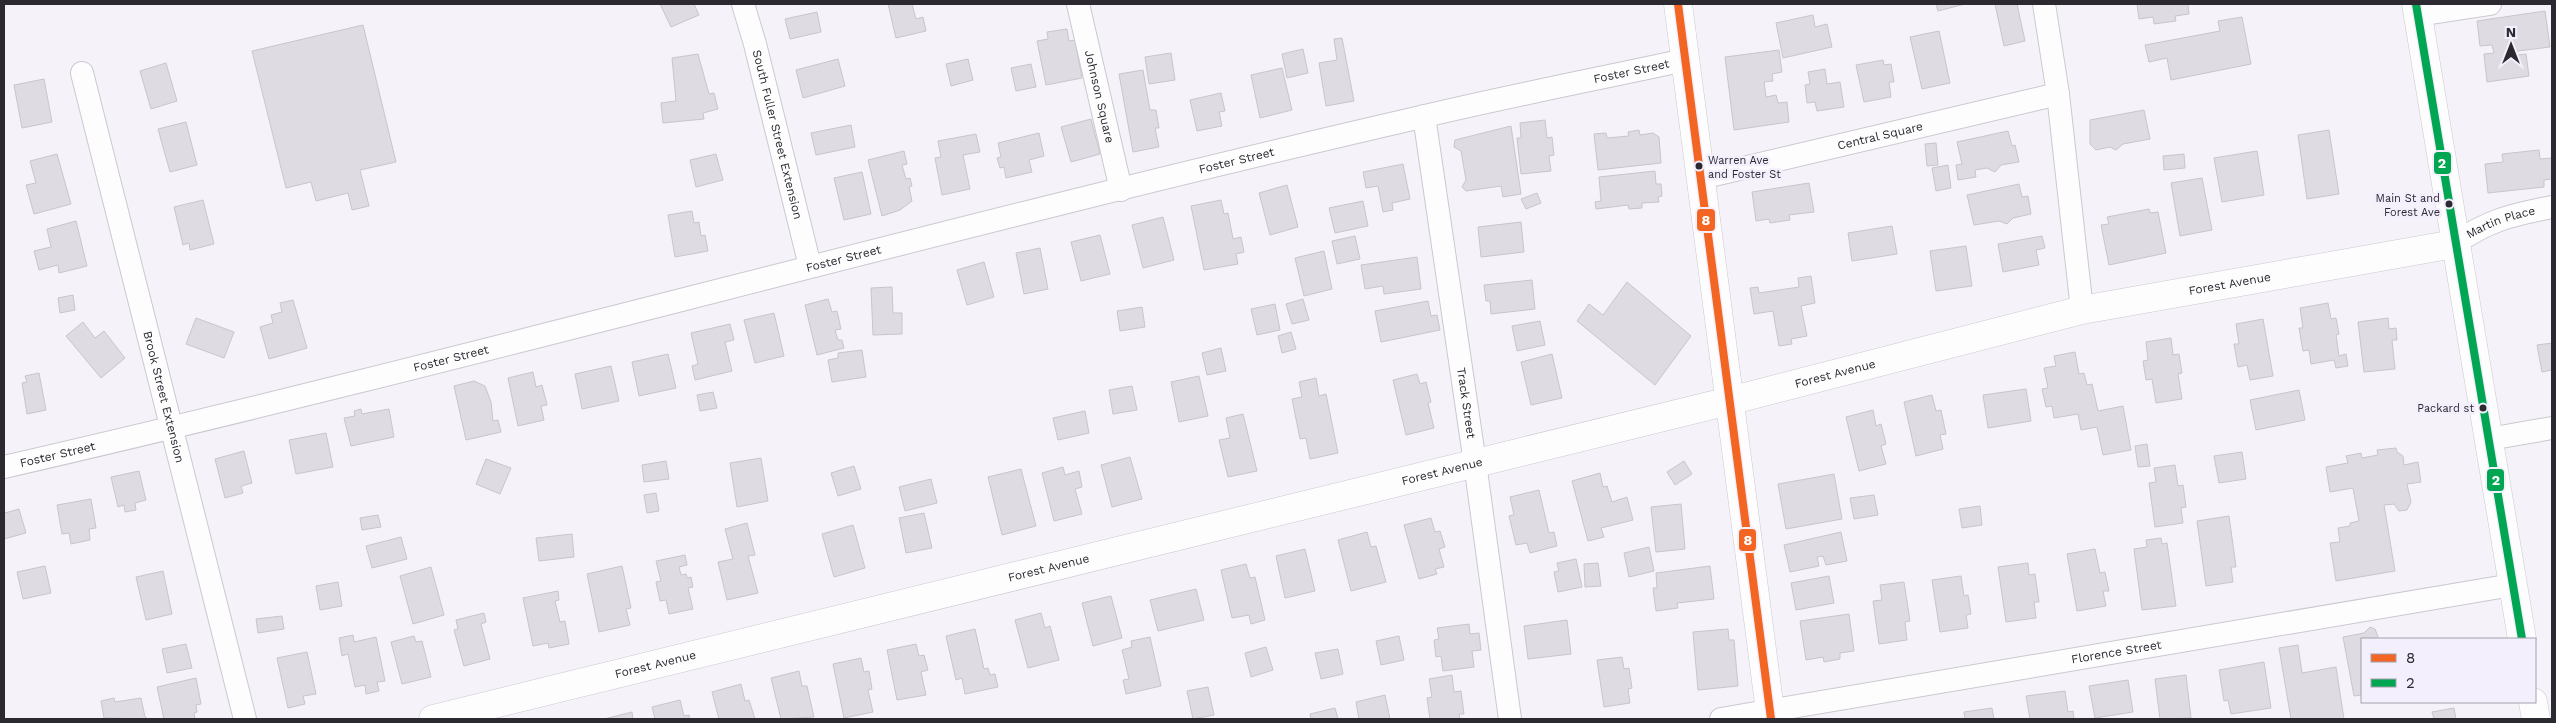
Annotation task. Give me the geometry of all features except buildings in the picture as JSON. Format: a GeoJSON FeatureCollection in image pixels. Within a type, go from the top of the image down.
{"type":"FeatureCollection","features":[{"type":"Feature","properties":{"kind":"street","name":"South Fuller Street Extension"},"geometry":{"type":"LineString","coordinates":[[744,4],[810,266]]}},
{"type":"Feature","properties":{"kind":"street","name":"Johnson Square"},"geometry":{"type":"LineString","coordinates":[[1078,4],[1121,190]]}},
{"type":"Feature","properties":{"kind":"street"},"geometry":{"type":"LineString","coordinates":[[1678,4],[1770,714]]}},
{"type":"Feature","properties":{"kind":"street"},"geometry":{"type":"LineString","coordinates":[[2044,4],[2058,94],[2082,310]]}},
{"type":"Feature","properties":{"kind":"street"},"geometry":{"type":"LineString","coordinates":[[2490,4],[2417,9],[2454,244],[2522,638]]}},
{"type":"Feature","properties":{"kind":"street","name":"Foster Street"},"geometry":{"type":"LineString","coordinates":[[4,467],[172,428],[810,266],[1424,116],[1685,60]]}},
{"type":"Feature","properties":{"kind":"street","name":"Brook Street Extension"},"geometry":{"type":"LineString","coordinates":[[82,73],[245,719]]}},
{"type":"Feature","properties":{"kind":"street","name":"Central Square"},"geometry":{"type":"LineString","coordinates":[[1701,178],[2058,94]]}},
{"type":"Feature","properties":{"kind":"street","name":"Track Street"},"geometry":{"type":"LineString","coordinates":[[1424,116],[1510,719]]}},
{"type":"Feature","properties":{"kind":"street","name":"Martin Place"},"geometry":{"type":"LineString","coordinates":[[2454,244],[2498,219],[2552,207]]}},
{"type":"Feature","properties":{"kind":"street","name":"Forest Avenue"},"geometry":{"type":"LineString","coordinates":[[433,719],[1728,401],[2082,310],[2454,244]]}},
{"type":"Feature","properties":{"kind":"street"},"geometry":{"type":"LineString","coordinates":[[2488,439],[2552,428]]}},
{"type":"Feature","properties":{"kind":"street","name":"Florence Street"},"geometry":{"type":"LineString","coordinates":[[1720,719],[1770,714],[2512,585]]}},
{"type":"Feature","properties":{"kind":"street"},"geometry":{"type":"LineString","coordinates":[[2533,703],[2536,719]]}},
{"type":"Feature","properties":{"kind":"transit line","name":"8"},"geometry":{"type":"LineString","coordinates":[[1678,4],[1771,719]]}},
{"type":"Feature","properties":{"kind":"transit line","name":"2"},"geometry":{"type":"LineString","coordinates":[[2416,4],[2522,638]]}},
{"type":"Feature","properties":{"kind":"place","name":"Warren Ave and Foster St"},"geometry":{"type":"Point","coordinates":[1699,166]}},
{"type":"Feature","properties":{"kind":"place","name":"Main St and Forest Ave"},"geometry":{"type":"Point","coordinates":[2449,204]}},
{"type":"Feature","properties":{"kind":"place","name":"Packard st"},"geometry":{"type":"Point","coordinates":[2483,408]}}]}
